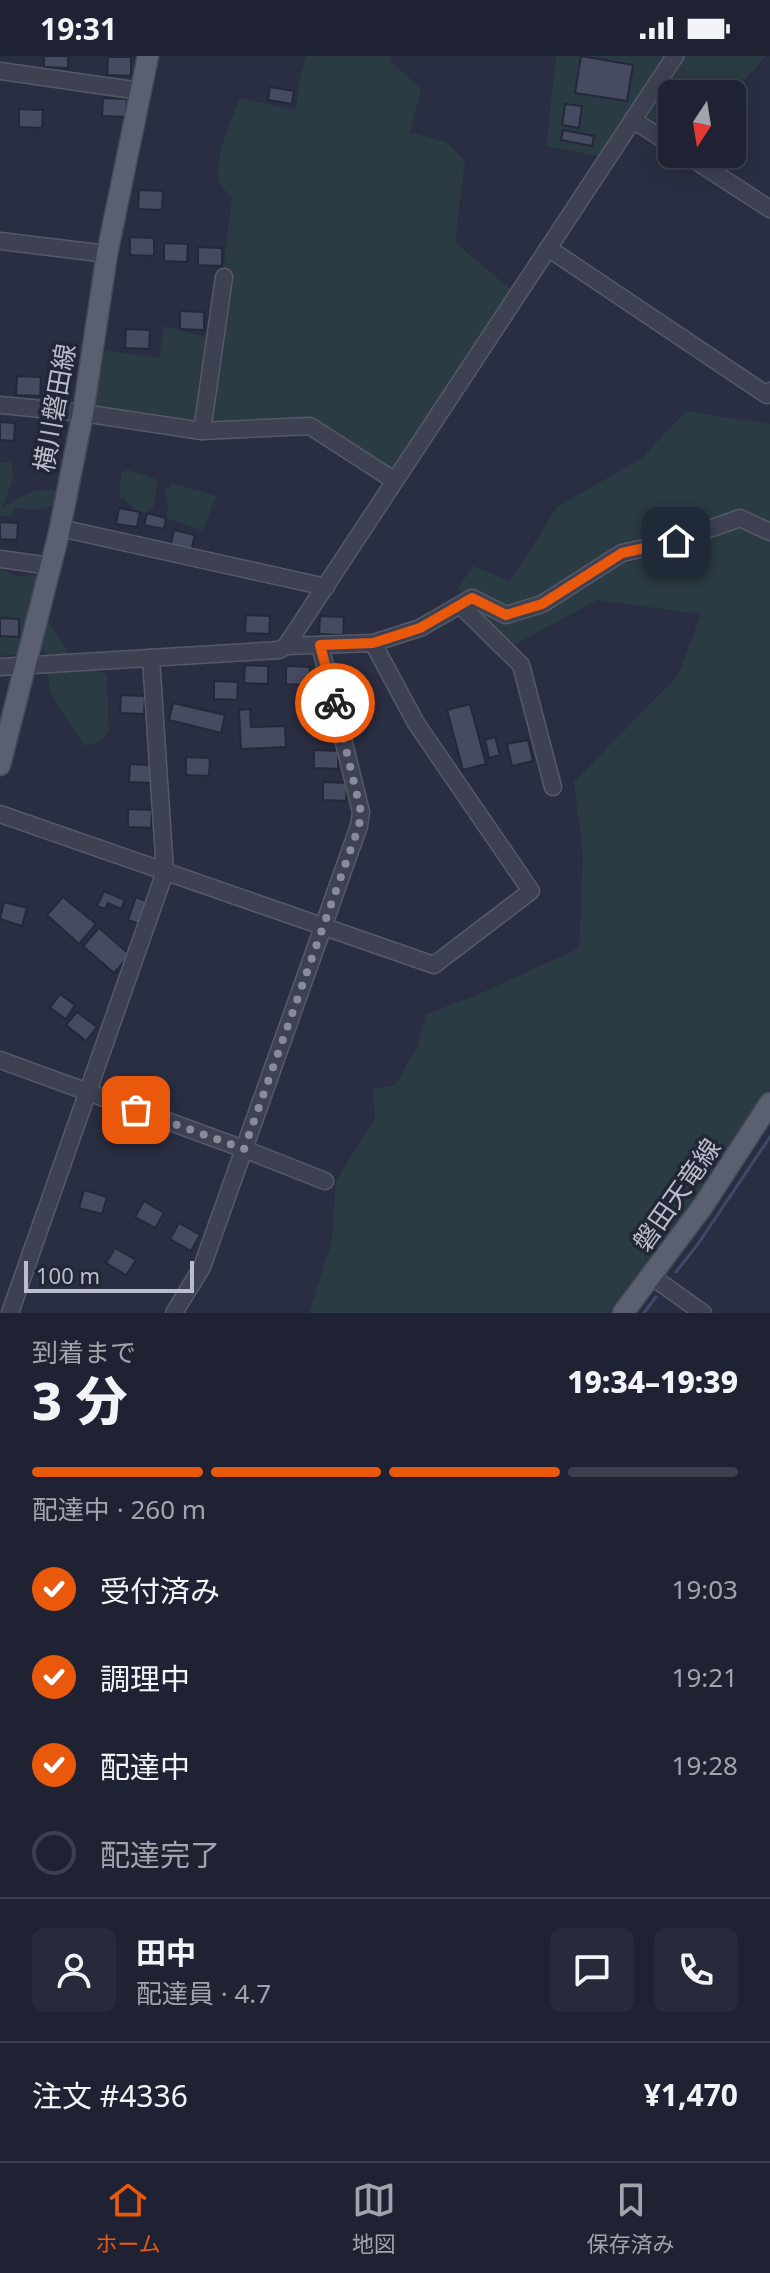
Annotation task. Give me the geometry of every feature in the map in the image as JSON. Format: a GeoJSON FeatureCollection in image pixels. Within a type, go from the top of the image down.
{"type":"FeatureCollection","features":[{"type":"Feature","properties":{"kind":"main road","name":"横川磐田線"},"geometry":{"type":"LineString","coordinates":[[0,765],[60,528],[83,413],[107,254],[148,56]]}},
{"type":"Feature","properties":{"kind":"main road","name":"磐田天竜線"},"geometry":{"type":"LineString","coordinates":[[623,1313],[703,1206],[770,1103]]}},
{"type":"Feature","properties":{"kind":"street"},"geometry":{"type":"LineString","coordinates":[[0,667],[279,650],[286,646],[675,56]]}},
{"type":"Feature","properties":{"kind":"street"},"geometry":{"type":"LineString","coordinates":[[0,71],[140,91]]}},
{"type":"Feature","properties":{"kind":"street"},"geometry":{"type":"LineString","coordinates":[[633,120],[658,136]]}},
{"type":"Feature","properties":{"kind":"street"},"geometry":{"type":"LineString","coordinates":[[707,168],[770,209]]}},
{"type":"Feature","properties":{"kind":"street"},"geometry":{"type":"LineString","coordinates":[[0,241],[107,254]]}},
{"type":"Feature","properties":{"kind":"street"},"geometry":{"type":"LineString","coordinates":[[548,248],[767,395],[770,391]]}},
{"type":"Feature","properties":{"kind":"street"},"geometry":{"type":"LineString","coordinates":[[202,431],[224,277]]}},
{"type":"Feature","properties":{"kind":"street"},"geometry":{"type":"LineString","coordinates":[[0,405],[83,413],[202,431],[310,426],[395,481]]}},
{"type":"Feature","properties":{"kind":"street"},"geometry":{"type":"LineString","coordinates":[[286,646],[373,643],[420,628],[472,598],[506,615],[542,604],[622,553],[676,541],[740,518],[770,532]]}},
{"type":"Feature","properties":{"kind":"street"},"geometry":{"type":"LineString","coordinates":[[60,528],[326,587]]}},
{"type":"Feature","properties":{"kind":"street"},"geometry":{"type":"LineString","coordinates":[[0,559],[51,566]]}},
{"type":"Feature","properties":{"kind":"street"},"geometry":{"type":"LineString","coordinates":[[460,605],[521,665],[553,787]]}},
{"type":"Feature","properties":{"kind":"street"},"geometry":{"type":"LineString","coordinates":[[0,814],[434,965],[531,891],[416,723],[373,643]]}},
{"type":"Feature","properties":{"kind":"street"},"geometry":{"type":"LineString","coordinates":[[174,1313],[202,1267],[359,826],[361,812],[320,645]]}},
{"type":"Feature","properties":{"kind":"street"},"geometry":{"type":"LineString","coordinates":[[10,1313],[165,872],[151,658]]}},
{"type":"Feature","properties":{"kind":"street"},"geometry":{"type":"LineString","coordinates":[[0,1060],[325,1181]]}},
{"type":"Feature","properties":{"kind":"street"},"geometry":{"type":"LineString","coordinates":[[651,1276],[703,1313]]}},
{"type":"Feature","properties":{"kind":"shaded area"},"geometry":{"type":"Polygon","coordinates":[[[306,56],[391,56],[390,61],[421,89],[410,132],[446,142],[465,161],[455,242],[517,295],[390,478],[329,432],[196,425],[93,413],[105,350],[159,358],[164,326],[215,340],[232,197],[219,182],[224,139],[240,98],[296,110],[306,56]]]}},
{"type":"Feature","properties":{"kind":"shaded area"},"geometry":{"type":"Polygon","coordinates":[[[556,56],[766,56],[745,80],[658,80],[658,136],[633,120],[608,158],[546,146],[556,56]]]}},
{"type":"Feature","properties":{"kind":"shaded area"},"geometry":{"type":"Polygon","coordinates":[[[686,411],[770,424],[770,1089],[704,1187],[609,1313],[309,1313],[332,1241],[336,1180],[375,1119],[373,1089],[395,1085],[417,1047],[426,1014],[475,996],[579,948],[583,857],[574,782],[678,675],[701,614],[597,600],[505,650],[475,617],[469,599],[458,588],[473,566],[510,581],[557,507],[642,458],[686,411]]]}},
{"type":"Feature","properties":{"kind":"shaded area"},"geometry":{"type":"Polygon","coordinates":[[[11,461],[14,477],[2,508],[41,490],[56,491],[56,505],[37,510],[15,508],[12,515],[0,516],[0,463],[11,461]]]}},
{"type":"Feature","properties":{"kind":"shaded area"},"geometry":{"type":"Polygon","coordinates":[[[128,470],[158,480],[153,508],[147,513],[136,511],[124,498],[119,498],[121,472],[128,470]]]}},
{"type":"Feature","properties":{"kind":"shaded area"},"geometry":{"type":"Polygon","coordinates":[[[172,483],[216,496],[203,531],[166,518],[168,505],[165,492],[172,483]]]}},
{"type":"Feature","properties":{"kind":"shaded area"},"geometry":{"type":"Polygon","coordinates":[[[0,569],[18,576],[41,575],[47,619],[68,652],[83,668],[107,674],[109,731],[99,742],[84,746],[50,692],[45,651],[0,656],[0,569]]]}},
{"type":"Feature","properties":{"kind":"building"},"geometry":{"type":"Polygon","coordinates":[[[44,56],[68,56],[68,68],[44,67],[44,56]]]}},
{"type":"Feature","properties":{"kind":"building"},"geometry":{"type":"Polygon","coordinates":[[[581,56],[633,65],[627,101],[575,93],[581,56]]]}},
{"type":"Feature","properties":{"kind":"building"},"geometry":{"type":"Polygon","coordinates":[[[108,57],[131,57],[131,76],[107,75],[108,57]]]}},
{"type":"Feature","properties":{"kind":"building"},"geometry":{"type":"Polygon","coordinates":[[[270,87],[294,91],[292,104],[268,100],[270,87]]]}},
{"type":"Feature","properties":{"kind":"building"},"geometry":{"type":"Polygon","coordinates":[[[103,98],[127,99],[126,117],[102,116],[103,98]]]}},
{"type":"Feature","properties":{"kind":"building"},"geometry":{"type":"Polygon","coordinates":[[[565,104],[582,106],[579,128],[562,125],[565,104]]]}},
{"type":"Feature","properties":{"kind":"building"},"geometry":{"type":"Polygon","coordinates":[[[19,109],[43,110],[42,128],[19,127],[19,109]]]}},
{"type":"Feature","properties":{"kind":"building"},"geometry":{"type":"Polygon","coordinates":[[[563,130],[594,136],[592,146],[561,140],[563,130]]]}},
{"type":"Feature","properties":{"kind":"building"},"geometry":{"type":"Polygon","coordinates":[[[139,190],[163,191],[162,210],[138,209],[139,190]]]}},
{"type":"Feature","properties":{"kind":"building"},"geometry":{"type":"Polygon","coordinates":[[[130,237],[154,238],[154,256],[130,255],[130,237]]]}},
{"type":"Feature","properties":{"kind":"building"},"geometry":{"type":"Polygon","coordinates":[[[164,243],[188,244],[187,262],[164,261],[164,243]]]}},
{"type":"Feature","properties":{"kind":"building"},"geometry":{"type":"Polygon","coordinates":[[[198,247],[222,248],[222,266],[198,265],[198,247]]]}},
{"type":"Feature","properties":{"kind":"building"},"geometry":{"type":"Polygon","coordinates":[[[180,311],[204,312],[204,330],[180,329],[180,311]]]}},
{"type":"Feature","properties":{"kind":"building"},"geometry":{"type":"Polygon","coordinates":[[[126,329],[150,330],[149,349],[125,348],[126,329]]]}},
{"type":"Feature","properties":{"kind":"building"},"geometry":{"type":"Polygon","coordinates":[[[17,376],[41,377],[40,396],[16,395],[17,376]]]}},
{"type":"Feature","properties":{"kind":"building"},"geometry":{"type":"Polygon","coordinates":[[[0,422],[15,423],[14,441],[0,440],[0,422]]]}},
{"type":"Feature","properties":{"kind":"building"},"geometry":{"type":"Polygon","coordinates":[[[119,508],[140,512],[137,527],[116,524],[119,508]]]}},
{"type":"Feature","properties":{"kind":"building"},"geometry":{"type":"Polygon","coordinates":[[[147,513],[166,518],[164,529],[144,525],[147,513]]]}},
{"type":"Feature","properties":{"kind":"building"},"geometry":{"type":"Polygon","coordinates":[[[0,522],[18,523],[17,540],[0,539],[0,522]]]}},
{"type":"Feature","properties":{"kind":"building"},"geometry":{"type":"Polygon","coordinates":[[[174,530],[195,535],[191,552],[170,547],[174,530]]]}},
{"type":"Feature","properties":{"kind":"building"},"geometry":{"type":"Polygon","coordinates":[[[246,615],[270,616],[269,634],[245,633],[246,615]]]}},
{"type":"Feature","properties":{"kind":"building"},"geometry":{"type":"Polygon","coordinates":[[[320,616],[344,617],[343,635],[319,634],[320,616]]]}},
{"type":"Feature","properties":{"kind":"building"},"geometry":{"type":"Polygon","coordinates":[[[0,618],[19,619],[19,637],[0,636],[0,618]]]}},
{"type":"Feature","properties":{"kind":"building"},"geometry":{"type":"Polygon","coordinates":[[[245,665],[268,666],[268,684],[244,683],[245,665]]]}},
{"type":"Feature","properties":{"kind":"building"},"geometry":{"type":"Polygon","coordinates":[[[286,666],[310,667],[309,685],[286,684],[286,666]]]}},
{"type":"Feature","properties":{"kind":"building"},"geometry":{"type":"Polygon","coordinates":[[[214,681],[238,682],[237,700],[214,699],[214,681]]]}},
{"type":"Feature","properties":{"kind":"building"},"geometry":{"type":"Polygon","coordinates":[[[121,695],[145,696],[144,714],[120,713],[121,695]]]}},
{"type":"Feature","properties":{"kind":"building"},"geometry":{"type":"Polygon","coordinates":[[[173,703],[225,715],[221,733],[169,720],[173,703]]]}},
{"type":"Feature","properties":{"kind":"building"},"geometry":{"type":"Polygon","coordinates":[[[470,704],[486,764],[463,770],[447,710],[470,704]]]}},
{"type":"Feature","properties":{"kind":"building"},"geometry":{"type":"Polygon","coordinates":[[[250,709],[251,727],[285,726],[286,747],[241,749],[239,710],[250,709]]]}},
{"type":"Feature","properties":{"kind":"building"},"geometry":{"type":"Polygon","coordinates":[[[495,737],[500,755],[489,758],[485,740],[495,737]]]}},
{"type":"Feature","properties":{"kind":"building"},"geometry":{"type":"Polygon","coordinates":[[[528,740],[533,761],[512,766],[507,744],[528,740]]]}},
{"type":"Feature","properties":{"kind":"building"},"geometry":{"type":"Polygon","coordinates":[[[314,750],[338,751],[338,769],[314,768],[314,750]]]}},
{"type":"Feature","properties":{"kind":"building"},"geometry":{"type":"Polygon","coordinates":[[[186,757],[210,758],[209,776],[186,775],[186,757]]]}},
{"type":"Feature","properties":{"kind":"building"},"geometry":{"type":"Polygon","coordinates":[[[130,764],[153,765],[153,783],[129,782],[130,764]]]}},
{"type":"Feature","properties":{"kind":"building"},"geometry":{"type":"Polygon","coordinates":[[[323,782],[347,783],[346,801],[323,800],[323,782]]]}},
{"type":"Feature","properties":{"kind":"building"},"geometry":{"type":"Polygon","coordinates":[[[128,809],[152,810],[151,828],[128,827],[128,809]]]}},
{"type":"Feature","properties":{"kind":"building"},"geometry":{"type":"Polygon","coordinates":[[[104,891],[125,900],[121,909],[108,903],[105,909],[97,906],[104,891]]]}},
{"type":"Feature","properties":{"kind":"building"},"geometry":{"type":"Polygon","coordinates":[[[63,897],[96,924],[79,944],[47,915],[63,897]]]}},
{"type":"Feature","properties":{"kind":"building"},"geometry":{"type":"Polygon","coordinates":[[[136,897],[149,902],[141,925],[128,920],[136,897]]]}},
{"type":"Feature","properties":{"kind":"building"},"geometry":{"type":"Polygon","coordinates":[[[4,902],[27,908],[22,926],[0,919],[4,902]]]}},
{"type":"Feature","properties":{"kind":"building"},"geometry":{"type":"Polygon","coordinates":[[[99,928],[130,955],[114,973],[83,946],[99,928]]]}},
{"type":"Feature","properties":{"kind":"building"},"geometry":{"type":"Polygon","coordinates":[[[60,994],[75,1005],[66,1019],[50,1008],[60,994]]]}},
{"type":"Feature","properties":{"kind":"building"},"geometry":{"type":"Polygon","coordinates":[[[77,1012],[97,1027],[86,1041],[66,1025],[77,1012]]]}},
{"type":"Feature","properties":{"kind":"building"},"geometry":{"type":"Polygon","coordinates":[[[84,1190],[107,1197],[102,1214],[79,1208],[84,1190]]]}},
{"type":"Feature","properties":{"kind":"building"},"geometry":{"type":"Polygon","coordinates":[[[144,1201],[164,1213],[155,1228],[135,1217],[144,1201]]]}},
{"type":"Feature","properties":{"kind":"building"},"geometry":{"type":"Polygon","coordinates":[[[179,1223],[200,1235],[191,1251],[170,1239],[179,1223]]]}},
{"type":"Feature","properties":{"kind":"building"},"geometry":{"type":"Polygon","coordinates":[[[115,1248],[136,1260],[126,1275],[106,1263],[115,1248]]]}},
{"type":"Feature","properties":{"kind":"waterway"},"geometry":{"type":"LineString","coordinates":[[676,1272],[770,1137]]}},
{"type":"Feature","properties":{"kind":"waterway"},"geometry":{"type":"LineString","coordinates":[[644,1313],[656,1297]]}},
{"type":"Feature","properties":{"kind":"way so far"},"geometry":{"type":"LineString","coordinates":[[136,1110],[244,1149],[359,826],[361,812],[335,703]]}},
{"type":"Feature","properties":{"kind":"route"},"geometry":{"type":"LineString","coordinates":[[335,703],[320,645],[373,643],[420,628],[472,598],[506,615],[542,604],[622,553],[676,541]]}}]}
